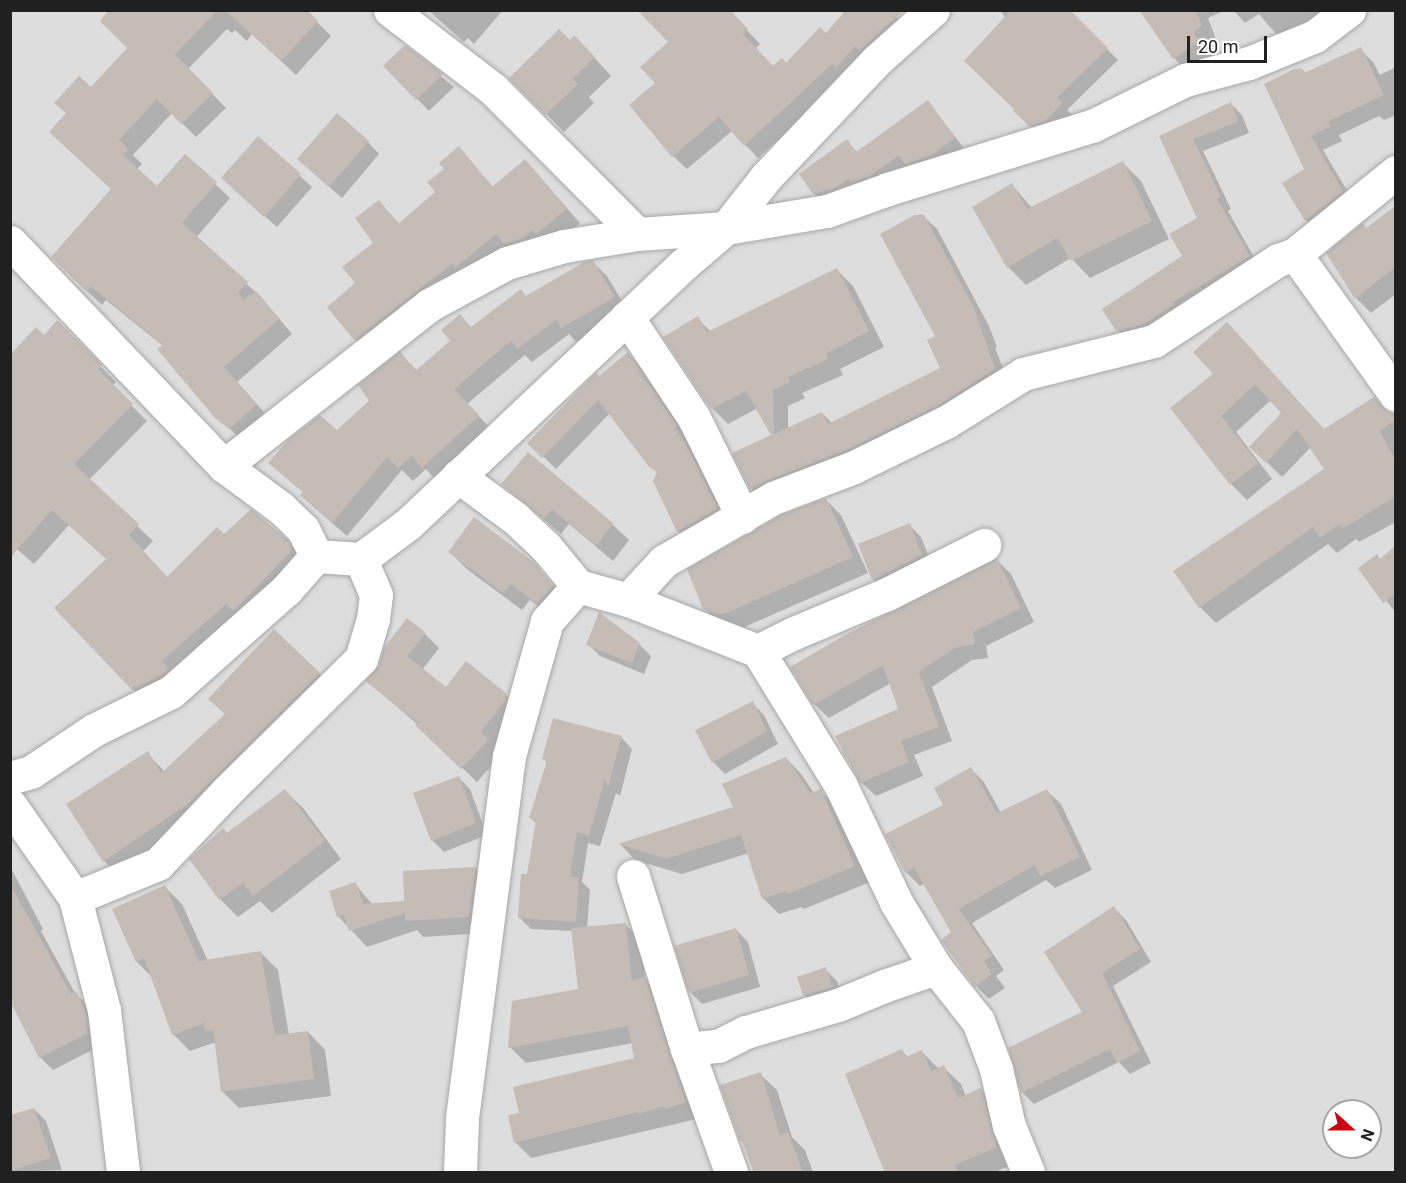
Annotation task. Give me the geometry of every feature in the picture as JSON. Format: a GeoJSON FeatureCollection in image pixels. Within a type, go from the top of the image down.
{"type":"FeatureCollection","features":[{"type":"Feature","properties":{"kind":"street"},"geometry":{"type":"LineString","coordinates":[[390,10],[493,89],[637,234]]}},
{"type":"Feature","properties":{"kind":"street"},"geometry":{"type":"LineString","coordinates":[[316,556],[361,559],[408,524],[569,375],[627,317],[726,228],[766,177],[877,60],[933,10]]}},
{"type":"Feature","properties":{"kind":"street"},"geometry":{"type":"LineString","coordinates":[[224,466],[429,304],[507,263],[564,246],[637,234],[726,228],[827,211],[888,189],[1092,126],[1185,80],[1249,63],[1315,36],[1349,10]]}},
{"type":"Feature","properties":{"kind":"street"},"geometry":{"type":"LineString","coordinates":[[628,600],[664,561],[773,498],[854,467],[946,422],[1023,374],[1154,341],[1278,260],[1295,255],[1395,172]]}},
{"type":"Feature","properties":{"kind":"street"},"geometry":{"type":"LineString","coordinates":[[10,242],[224,466],[281,507],[303,529],[316,556]]}},
{"type":"Feature","properties":{"kind":"street"},"geometry":{"type":"LineString","coordinates":[[1295,255],[1395,395]]}},
{"type":"Feature","properties":{"kind":"street"},"geometry":{"type":"LineString","coordinates":[[627,317],[694,418],[743,517]]}},
{"type":"Feature","properties":{"kind":"street"},"geometry":{"type":"LineString","coordinates":[[458,476],[515,518],[546,547],[578,586],[628,600],[758,651],[841,786],[896,902],[936,968],[978,1020],[996,1069],[1010,1126],[1028,1173]]}},
{"type":"Feature","properties":{"kind":"street"},"geometry":{"type":"LineString","coordinates":[[758,651],[794,633],[887,594],[984,545]]}},
{"type":"Feature","properties":{"kind":"street"},"geometry":{"type":"LineString","coordinates":[[10,778],[31,772],[94,730],[171,692],[286,590],[316,556]]}},
{"type":"Feature","properties":{"kind":"street"},"geometry":{"type":"LineString","coordinates":[[75,898],[158,864],[226,792],[361,659],[373,619],[376,595],[361,559]]}},
{"type":"Feature","properties":{"kind":"street"},"geometry":{"type":"LineString","coordinates":[[460,1173],[463,1110],[509,756],[547,621],[578,586]]}},
{"type":"Feature","properties":{"kind":"street"},"geometry":{"type":"LineString","coordinates":[[10,805],[75,898],[104,1010],[123,1173]]}},
{"type":"Feature","properties":{"kind":"street"},"geometry":{"type":"LineString","coordinates":[[633,876],[687,1049],[731,1173]]}},
{"type":"Feature","properties":{"kind":"street"},"geometry":{"type":"LineString","coordinates":[[687,1049],[718,1046],[746,1032],[838,1005],[936,968]]}},
{"type":"Feature","properties":{"kind":"shaded area"},"geometry":{"type":"Polygon","coordinates":[[[10,11],[1395,11],[1395,1172],[11,1172],[10,11]]]}},
{"type":"Feature","properties":{"kind":"building"},"geometry":{"type":"Polygon","coordinates":[[[109,10],[218,10],[175,54],[213,93],[181,124],[157,99],[119,140],[129,149],[123,155],[157,186],[185,154],[217,182],[182,223],[248,282],[238,293],[243,300],[256,291],[279,319],[224,367],[257,404],[229,429],[215,418],[157,349],[163,345],[91,286],[87,292],[51,257],[111,189],[49,132],[66,113],[54,103],[79,76],[91,87],[127,48],[100,21],[109,10]]]}},
{"type":"Feature","properties":{"kind":"building"},"geometry":{"type":"Polygon","coordinates":[[[225,10],[307,10],[318,21],[281,61],[225,10]]]}},
{"type":"Feature","properties":{"kind":"building"},"geometry":{"type":"Polygon","coordinates":[[[637,10],[730,10],[748,29],[743,34],[773,66],[782,58],[786,63],[820,27],[826,33],[846,10],[904,10],[860,50],[855,46],[836,68],[832,64],[744,146],[719,117],[672,157],[629,105],[655,83],[640,67],[668,42],[637,10]]]}},
{"type":"Feature","properties":{"kind":"building"},"geometry":{"type":"Polygon","coordinates":[[[1011,10],[1070,10],[1108,48],[1057,98],[1062,103],[1046,121],[1029,126],[964,61],[1011,10]]]}},
{"type":"Feature","properties":{"kind":"building"},"geometry":{"type":"Polygon","coordinates":[[[1139,10],[1196,10],[1202,26],[1193,32],[1199,41],[1173,59],[1139,10]]]}},
{"type":"Feature","properties":{"kind":"building"},"geometry":{"type":"Polygon","coordinates":[[[559,29],[570,40],[574,35],[595,57],[573,79],[578,84],[545,115],[509,78],[559,29]]]}},
{"type":"Feature","properties":{"kind":"building"},"geometry":{"type":"Polygon","coordinates":[[[405,45],[443,74],[416,100],[383,66],[405,45]]]}},
{"type":"Feature","properties":{"kind":"building"},"geometry":{"type":"Polygon","coordinates":[[[1361,47],[1384,95],[1327,122],[1330,127],[1311,136],[1343,191],[1305,221],[1282,183],[1304,169],[1264,84],[1294,69],[1302,69],[1304,73],[1361,47]]]}},
{"type":"Feature","properties":{"kind":"building"},"geometry":{"type":"Polygon","coordinates":[[[928,100],[955,138],[930,156],[905,164],[899,155],[870,176],[851,182],[848,179],[836,188],[813,194],[799,174],[847,139],[856,152],[928,100]]]}},
{"type":"Feature","properties":{"kind":"building"},"geometry":{"type":"Polygon","coordinates":[[[1231,102],[1238,122],[1193,139],[1221,197],[1217,199],[1250,256],[1173,302],[1175,304],[1142,325],[1116,331],[1102,309],[1182,256],[1169,234],[1197,218],[1159,136],[1231,102]]]}},
{"type":"Feature","properties":{"kind":"building"},"geometry":{"type":"Polygon","coordinates":[[[337,113],[369,141],[329,187],[297,159],[337,113]]]}},
{"type":"Feature","properties":{"kind":"building"},"geometry":{"type":"Polygon","coordinates":[[[258,136],[301,174],[264,217],[221,178],[258,136]]]}},
{"type":"Feature","properties":{"kind":"building"},"geometry":{"type":"Polygon","coordinates":[[[459,146],[492,187],[525,159],[567,208],[537,234],[532,230],[522,239],[504,244],[496,234],[455,268],[452,264],[354,340],[327,307],[355,283],[342,267],[373,243],[355,218],[379,200],[398,224],[435,192],[427,182],[444,169],[439,163],[459,146]]]}},
{"type":"Feature","properties":{"kind":"building"},"geometry":{"type":"Polygon","coordinates":[[[1123,161],[1152,221],[1071,261],[1057,238],[1007,268],[972,207],[1012,183],[1027,209],[1123,161]]]}},
{"type":"Feature","properties":{"kind":"building"},"geometry":{"type":"Polygon","coordinates":[[[1395,206],[1395,267],[1355,299],[1326,253],[1363,223],[1366,228],[1395,206]]]}},
{"type":"Feature","properties":{"kind":"building"},"geometry":{"type":"Polygon","coordinates":[[[915,215],[924,215],[974,308],[995,369],[937,406],[847,450],[750,489],[732,453],[771,435],[746,391],[711,409],[663,337],[698,316],[707,332],[837,268],[869,331],[826,354],[828,359],[788,377],[790,382],[773,390],[774,434],[822,412],[828,424],[940,368],[927,340],[935,336],[880,234],[915,215]]]}},
{"type":"Feature","properties":{"kind":"building"},"geometry":{"type":"Polygon","coordinates":[[[593,260],[615,297],[561,328],[556,320],[517,349],[511,341],[454,389],[479,415],[422,468],[412,456],[398,468],[387,457],[332,523],[300,495],[303,492],[268,463],[288,440],[320,415],[337,430],[369,401],[358,385],[400,351],[415,371],[450,341],[441,330],[460,314],[471,327],[521,289],[526,296],[584,262],[593,260]]]}},
{"type":"Feature","properties":{"kind":"building"},"geometry":{"type":"Polygon","coordinates":[[[57,320],[102,365],[98,369],[133,404],[74,464],[139,524],[129,535],[167,577],[217,527],[224,534],[251,509],[288,540],[292,550],[234,611],[226,604],[162,661],[169,669],[132,690],[54,608],[106,559],[52,510],[10,558],[10,355],[36,327],[44,335],[57,320]]]}},
{"type":"Feature","properties":{"kind":"building"},"geometry":{"type":"Polygon","coordinates":[[[1227,322],[1324,429],[1374,397],[1388,412],[1395,413],[1395,420],[1380,431],[1395,459],[1395,497],[1343,528],[1340,524],[1320,538],[1313,527],[1199,608],[1173,571],[1324,469],[1297,429],[1266,463],[1249,447],[1281,413],[1255,384],[1221,416],[1258,463],[1230,485],[1170,408],[1213,374],[1193,352],[1227,322]]]}},
{"type":"Feature","properties":{"kind":"building"},"geometry":{"type":"Polygon","coordinates":[[[628,352],[678,427],[675,429],[685,442],[718,508],[677,532],[653,481],[657,472],[649,467],[598,400],[542,458],[527,443],[596,373],[599,376],[628,352]]]}},
{"type":"Feature","properties":{"kind":"building"},"geometry":{"type":"Polygon","coordinates":[[[528,452],[613,523],[596,546],[552,509],[544,519],[501,484],[528,452]]]}},
{"type":"Feature","properties":{"kind":"building"},"geometry":{"type":"Polygon","coordinates":[[[826,498],[853,557],[726,613],[717,615],[703,609],[687,569],[781,515],[826,498]]]}},
{"type":"Feature","properties":{"kind":"building"},"geometry":{"type":"Polygon","coordinates":[[[474,517],[535,563],[553,586],[537,604],[511,584],[503,593],[448,552],[474,517]]]}},
{"type":"Feature","properties":{"kind":"building"},"geometry":{"type":"Polygon","coordinates":[[[910,523],[922,555],[872,580],[858,544],[910,523]]]}},
{"type":"Feature","properties":{"kind":"building"},"geometry":{"type":"Polygon","coordinates":[[[1395,546],[1395,594],[1383,603],[1358,568],[1377,554],[1380,559],[1395,546]]]}},
{"type":"Feature","properties":{"kind":"building"},"geometry":{"type":"Polygon","coordinates":[[[997,558],[1021,608],[973,632],[975,644],[957,647],[919,672],[939,727],[901,741],[909,762],[860,783],[835,736],[898,709],[883,665],[813,705],[790,667],[845,635],[997,558]]]}},
{"type":"Feature","properties":{"kind":"building"},"geometry":{"type":"Polygon","coordinates":[[[599,612],[640,643],[632,663],[586,645],[599,612]]]}},
{"type":"Feature","properties":{"kind":"building"},"geometry":{"type":"Polygon","coordinates":[[[407,618],[426,633],[407,656],[446,687],[466,661],[507,694],[505,701],[481,732],[489,739],[461,769],[415,725],[417,722],[365,681],[379,665],[384,648],[407,618]]]}},
{"type":"Feature","properties":{"kind":"building"},"geometry":{"type":"Polygon","coordinates":[[[274,629],[320,673],[188,804],[103,862],[66,804],[148,751],[161,773],[225,714],[208,699],[274,629]]]}},
{"type":"Feature","properties":{"kind":"building"},"geometry":{"type":"Polygon","coordinates":[[[753,701],[767,731],[712,763],[695,730],[753,701]]]}},
{"type":"Feature","properties":{"kind":"building"},"geometry":{"type":"Polygon","coordinates":[[[553,718],[622,736],[608,787],[605,779],[589,836],[577,832],[570,877],[579,878],[576,922],[518,918],[521,874],[527,874],[536,820],[529,818],[547,761],[542,759],[553,718]]]}},
{"type":"Feature","properties":{"kind":"building"},"geometry":{"type":"Polygon","coordinates":[[[786,757],[810,793],[821,789],[855,866],[788,894],[786,891],[762,899],[741,835],[666,859],[618,844],[733,807],[722,784],[786,757]]]}},
{"type":"Feature","properties":{"kind":"building"},"geometry":{"type":"Polygon","coordinates":[[[971,767],[997,813],[1047,789],[1080,857],[1040,876],[1035,865],[959,909],[992,956],[984,961],[992,974],[975,987],[941,940],[951,932],[914,868],[905,873],[885,834],[943,805],[934,788],[971,767]]]}},
{"type":"Feature","properties":{"kind":"building"},"geometry":{"type":"Polygon","coordinates":[[[459,776],[476,823],[431,841],[413,793],[459,776]]]}},
{"type":"Feature","properties":{"kind":"building"},"geometry":{"type":"Polygon","coordinates":[[[285,789],[325,841],[253,896],[243,883],[219,900],[189,859],[223,828],[227,833],[285,789]]]}},
{"type":"Feature","properties":{"kind":"building"},"geometry":{"type":"Polygon","coordinates":[[[476,867],[469,917],[405,921],[405,913],[349,931],[344,915],[337,917],[329,891],[356,882],[363,904],[404,901],[403,871],[476,867]]]}},
{"type":"Feature","properties":{"kind":"building"},"geometry":{"type":"Polygon","coordinates":[[[10,884],[71,994],[76,991],[86,1013],[88,1033],[39,1058],[10,1001],[10,884]]]}},
{"type":"Feature","properties":{"kind":"building"},"geometry":{"type":"Polygon","coordinates":[[[165,885],[199,961],[261,951],[275,1035],[308,1031],[314,1079],[221,1092],[213,1030],[205,1031],[204,1023],[172,1035],[144,958],[136,962],[112,909],[165,885]]]}},
{"type":"Feature","properties":{"kind":"building"},"geometry":{"type":"Polygon","coordinates":[[[1114,906],[1140,949],[1102,973],[1140,1051],[1117,1063],[1110,1049],[1021,1093],[1008,1048],[1082,1012],[1044,952],[1114,906]]]}},
{"type":"Feature","properties":{"kind":"building"},"geometry":{"type":"Polygon","coordinates":[[[626,923],[632,981],[645,976],[686,1102],[665,1109],[664,1106],[514,1143],[508,1115],[519,1113],[513,1087],[634,1058],[628,1026],[508,1048],[512,1001],[578,989],[571,928],[626,923]]]}},
{"type":"Feature","properties":{"kind":"building"},"geometry":{"type":"Polygon","coordinates":[[[736,928],[749,975],[689,993],[674,946],[736,928]]]}},
{"type":"Feature","properties":{"kind":"building"},"geometry":{"type":"Polygon","coordinates":[[[826,967],[832,987],[803,996],[797,977],[826,967]]]}},
{"type":"Feature","properties":{"kind":"building"},"geometry":{"type":"Polygon","coordinates":[[[902,1049],[906,1057],[922,1050],[931,1071],[944,1065],[958,1098],[981,1088],[997,1147],[955,1165],[959,1173],[885,1173],[845,1074],[902,1049]]]}},
{"type":"Feature","properties":{"kind":"building"},"geometry":{"type":"Polygon","coordinates":[[[761,1072],[780,1135],[788,1132],[803,1173],[754,1173],[742,1141],[740,1141],[720,1085],[761,1072]]]}},
{"type":"Feature","properties":{"kind":"building"},"geometry":{"type":"Polygon","coordinates":[[[34,1108],[51,1158],[10,1171],[10,1115],[34,1108]]]}}]}
